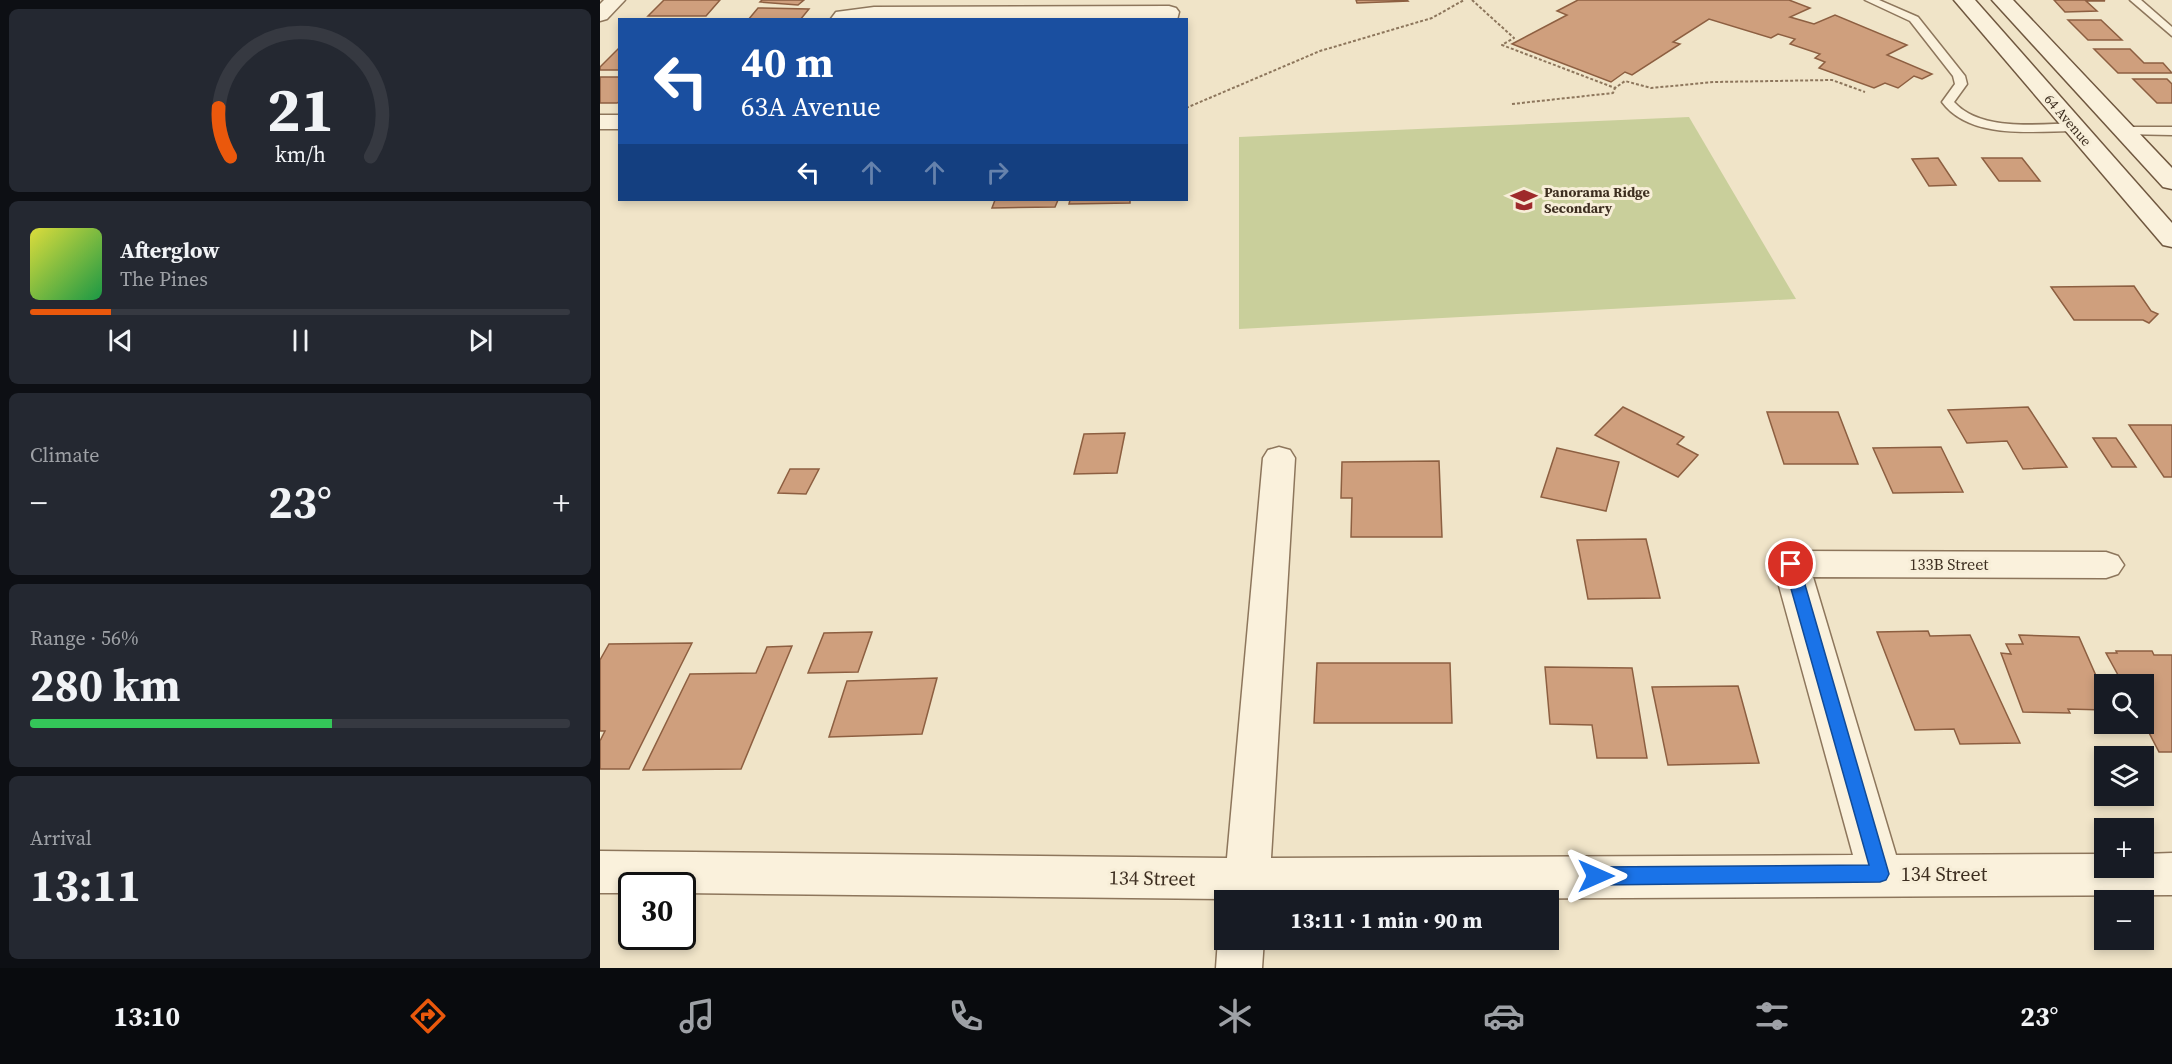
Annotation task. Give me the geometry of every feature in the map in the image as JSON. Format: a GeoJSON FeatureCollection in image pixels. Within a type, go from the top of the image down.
{"type":"FeatureCollection","features":[{"type":"Feature","properties":{"kind":"street"},"geometry":{"type":"LineString","coordinates":[[600,15],[615,0]]}},
{"type":"Feature","properties":{"kind":"street","name":"64 Avenue"},"geometry":{"type":"LineString","coordinates":[[1964,0],[2172,239]]}},
{"type":"Feature","properties":{"kind":"street","name":"64 Avenue"},"geometry":{"type":"LineString","coordinates":[[2001,0],[2172,182]]}},
{"type":"Feature","properties":{"kind":"street"},"geometry":{"type":"LineString","coordinates":[[842,18],[873,13],[1168,16]]}},
{"type":"Feature","properties":{"kind":"street"},"geometry":{"type":"LineString","coordinates":[[600,122],[618,122]]}},
{"type":"Feature","properties":{"kind":"street"},"geometry":{"type":"LineString","coordinates":[[1246,889],[1259,746],[1279,458]]}},
{"type":"Feature","properties":{"kind":"street","name":"133B Street"},"geometry":{"type":"LineString","coordinates":[[1880,874],[1791,564],[2106,565]]}},
{"type":"Feature","properties":{"kind":"street","name":"134 Street"},"geometry":{"type":"LineString","coordinates":[[600,872],[1246,889],[1880,874],[2172,874]]}},
{"type":"Feature","properties":{"kind":"street"},"geometry":{"type":"LineString","coordinates":[[1239,968],[1240,950]]}},
{"type":"Feature","properties":{"kind":"lane"},"geometry":{"type":"LineString","coordinates":[[1870,0],[1914,19],[1959,76],[1961,84],[1948,102],[1959,114],[2000,126],[2074,127]]}},
{"type":"Feature","properties":{"kind":"lane"},"geometry":{"type":"LineString","coordinates":[[2135,0],[2172,33]]}},
{"type":"Feature","properties":{"kind":"lane"},"geometry":{"type":"LineString","coordinates":[[2125,131],[2172,131]]}},
{"type":"Feature","properties":{"kind":"path"},"geometry":{"type":"LineString","coordinates":[[1188,107],[1320,51],[1432,18],[1464,0]]}},
{"type":"Feature","properties":{"kind":"path"},"geometry":{"type":"LineString","coordinates":[[1472,0],[1514,38],[1502,45],[1615,88]]}},
{"type":"Feature","properties":{"kind":"path"},"geometry":{"type":"LineString","coordinates":[[1512,104],[1613,93],[1615,88],[1625,81],[1652,88],[1714,82],[1832,80],[1865,92]]}},
{"type":"Feature","properties":{"kind":"green space"},"geometry":{"type":"Polygon","coordinates":[[[1689,117],[1796,299],[1239,329],[1239,137],[1689,117]]]}},
{"type":"Feature","properties":{"kind":"building"},"geometry":{"type":"Polygon","coordinates":[[[664,0],[720,0],[706,16],[648,16],[664,0]]]}},
{"type":"Feature","properties":{"kind":"building"},"geometry":{"type":"Polygon","coordinates":[[[762,0],[804,0],[798,5],[760,2],[762,0]]]}},
{"type":"Feature","properties":{"kind":"building"},"geometry":{"type":"Polygon","coordinates":[[[1356,0],[1407,0],[1408,1],[1357,3],[1356,0]]]}},
{"type":"Feature","properties":{"kind":"building"},"geometry":{"type":"Polygon","coordinates":[[[1578,0],[1789,0],[1810,8],[1790,17],[1814,24],[1835,15],[1907,45],[1887,55],[1932,74],[1922,79],[1914,76],[1898,88],[1885,83],[1874,88],[1819,68],[1825,62],[1815,58],[1820,54],[1790,44],[1795,39],[1778,34],[1771,38],[1709,19],[1673,42],[1680,44],[1632,75],[1625,72],[1611,82],[1512,44],[1567,15],[1557,11],[1578,0]]]}},
{"type":"Feature","properties":{"kind":"building"},"geometry":{"type":"Polygon","coordinates":[[[2054,0],[2105,1],[2086,1],[2097,11],[2065,12],[2054,0]]]}},
{"type":"Feature","properties":{"kind":"building"},"geometry":{"type":"Polygon","coordinates":[[[758,8],[809,9],[802,18],[750,18],[758,8]]]}},
{"type":"Feature","properties":{"kind":"building"},"geometry":{"type":"Polygon","coordinates":[[[2068,20],[2101,20],[2122,40],[2088,40],[2068,20]]]}},
{"type":"Feature","properties":{"kind":"building"},"geometry":{"type":"Polygon","coordinates":[[[618,49],[618,70],[600,70],[600,67],[618,49]]]}},
{"type":"Feature","properties":{"kind":"building"},"geometry":{"type":"Polygon","coordinates":[[[2094,49],[2130,49],[2144,63],[2163,63],[2172,73],[2118,73],[2094,49]]]}},
{"type":"Feature","properties":{"kind":"building"},"geometry":{"type":"Polygon","coordinates":[[[600,77],[618,77],[618,102],[600,103],[600,77]]]}},
{"type":"Feature","properties":{"kind":"building"},"geometry":{"type":"Polygon","coordinates":[[[2133,79],[2167,79],[2172,84],[2172,103],[2157,103],[2133,79]]]}},
{"type":"Feature","properties":{"kind":"building"},"geometry":{"type":"Polygon","coordinates":[[[1938,158],[1956,185],[1929,186],[1912,159],[1938,158]]]}},
{"type":"Feature","properties":{"kind":"building"},"geometry":{"type":"Polygon","coordinates":[[[1982,158],[2022,158],[2040,181],[1999,181],[1982,158]]]}},
{"type":"Feature","properties":{"kind":"building"},"geometry":{"type":"Polygon","coordinates":[[[995,201],[1058,201],[1055,207],[992,208],[995,201]]]}},
{"type":"Feature","properties":{"kind":"building"},"geometry":{"type":"Polygon","coordinates":[[[1070,201],[1130,201],[1130,203],[1069,204],[1070,201]]]}},
{"type":"Feature","properties":{"kind":"building"},"geometry":{"type":"Polygon","coordinates":[[[2134,286],[2151,311],[2158,314],[2149,323],[2143,320],[2074,320],[2051,287],[2134,286]]]}},
{"type":"Feature","properties":{"kind":"building"},"geometry":{"type":"Polygon","coordinates":[[[1623,407],[1684,437],[1677,444],[1698,455],[1678,477],[1595,435],[1623,407]]]}},
{"type":"Feature","properties":{"kind":"building"},"geometry":{"type":"Polygon","coordinates":[[[2028,407],[2067,467],[2023,469],[2007,441],[1967,443],[1948,410],[2028,407]]]}},
{"type":"Feature","properties":{"kind":"building"},"geometry":{"type":"Polygon","coordinates":[[[1767,412],[1838,412],[1858,464],[1784,464],[1767,412]]]}},
{"type":"Feature","properties":{"kind":"building"},"geometry":{"type":"Polygon","coordinates":[[[2129,425],[2172,425],[2172,477],[2164,477],[2129,425]]]}},
{"type":"Feature","properties":{"kind":"building"},"geometry":{"type":"Polygon","coordinates":[[[1125,433],[1117,473],[1074,474],[1084,434],[1125,433]]]}},
{"type":"Feature","properties":{"kind":"building"},"geometry":{"type":"Polygon","coordinates":[[[2093,438],[2116,438],[2136,467],[2112,467],[2093,438]]]}},
{"type":"Feature","properties":{"kind":"building"},"geometry":{"type":"Polygon","coordinates":[[[1941,447],[1963,492],[1893,493],[1873,448],[1941,447]]]}},
{"type":"Feature","properties":{"kind":"building"},"geometry":{"type":"Polygon","coordinates":[[[1557,448],[1619,462],[1606,511],[1541,497],[1557,448]]]}},
{"type":"Feature","properties":{"kind":"building"},"geometry":{"type":"Polygon","coordinates":[[[1439,461],[1442,537],[1351,537],[1352,498],[1341,498],[1342,462],[1439,461]]]}},
{"type":"Feature","properties":{"kind":"building"},"geometry":{"type":"Polygon","coordinates":[[[790,469],[819,469],[806,494],[778,493],[790,469]]]}},
{"type":"Feature","properties":{"kind":"building"},"geometry":{"type":"Polygon","coordinates":[[[1646,539],[1660,598],[1588,599],[1577,540],[1646,539]]]}},
{"type":"Feature","properties":{"kind":"building"},"geometry":{"type":"Polygon","coordinates":[[[1928,631],[1930,636],[1970,635],[2020,743],[1960,744],[1954,729],[1915,730],[1877,632],[1928,631]]]}},
{"type":"Feature","properties":{"kind":"building"},"geometry":{"type":"Polygon","coordinates":[[[872,632],[858,672],[808,673],[824,633],[872,632]]]}},
{"type":"Feature","properties":{"kind":"building"},"geometry":{"type":"Polygon","coordinates":[[[2019,635],[2079,637],[2095,674],[2094,710],[2068,709],[2070,713],[2023,712],[2001,653],[2011,654],[2006,644],[2023,644],[2019,635]]]}},
{"type":"Feature","properties":{"kind":"building"},"geometry":{"type":"Polygon","coordinates":[[[692,643],[629,769],[600,769],[600,741],[605,731],[600,731],[600,660],[609,644],[692,643]]]}},
{"type":"Feature","properties":{"kind":"building"},"geometry":{"type":"Polygon","coordinates":[[[792,646],[741,769],[643,770],[690,674],[756,673],[767,647],[792,646]]]}},
{"type":"Feature","properties":{"kind":"building"},"geometry":{"type":"Polygon","coordinates":[[[2116,651],[2152,651],[2154,655],[2172,655],[2172,752],[2159,752],[2150,734],[2154,734],[2154,674],[2118,674],[2106,653],[2117,653],[2116,651]]]}},
{"type":"Feature","properties":{"kind":"building"},"geometry":{"type":"Polygon","coordinates":[[[1317,663],[1450,663],[1452,723],[1314,723],[1317,663]]]}},
{"type":"Feature","properties":{"kind":"building"},"geometry":{"type":"Polygon","coordinates":[[[1545,667],[1632,668],[1647,758],[1597,758],[1592,725],[1550,724],[1545,667]]]}},
{"type":"Feature","properties":{"kind":"building"},"geometry":{"type":"Polygon","coordinates":[[[937,678],[922,734],[829,737],[847,681],[937,678]]]}},
{"type":"Feature","properties":{"kind":"building"},"geometry":{"type":"Polygon","coordinates":[[[1738,686],[1759,763],[1668,765],[1652,687],[1738,686]]]}},
{"type":"Feature","properties":{"kind":"place","name":"Panorama Ridge Secondary"},"geometry":{"type":"Point","coordinates":[1524,200]}},
{"type":"Feature","properties":{"kind":"route"},"geometry":{"type":"LineString","coordinates":[[1596,876],[1880,874],[1791,564]]}}]}
